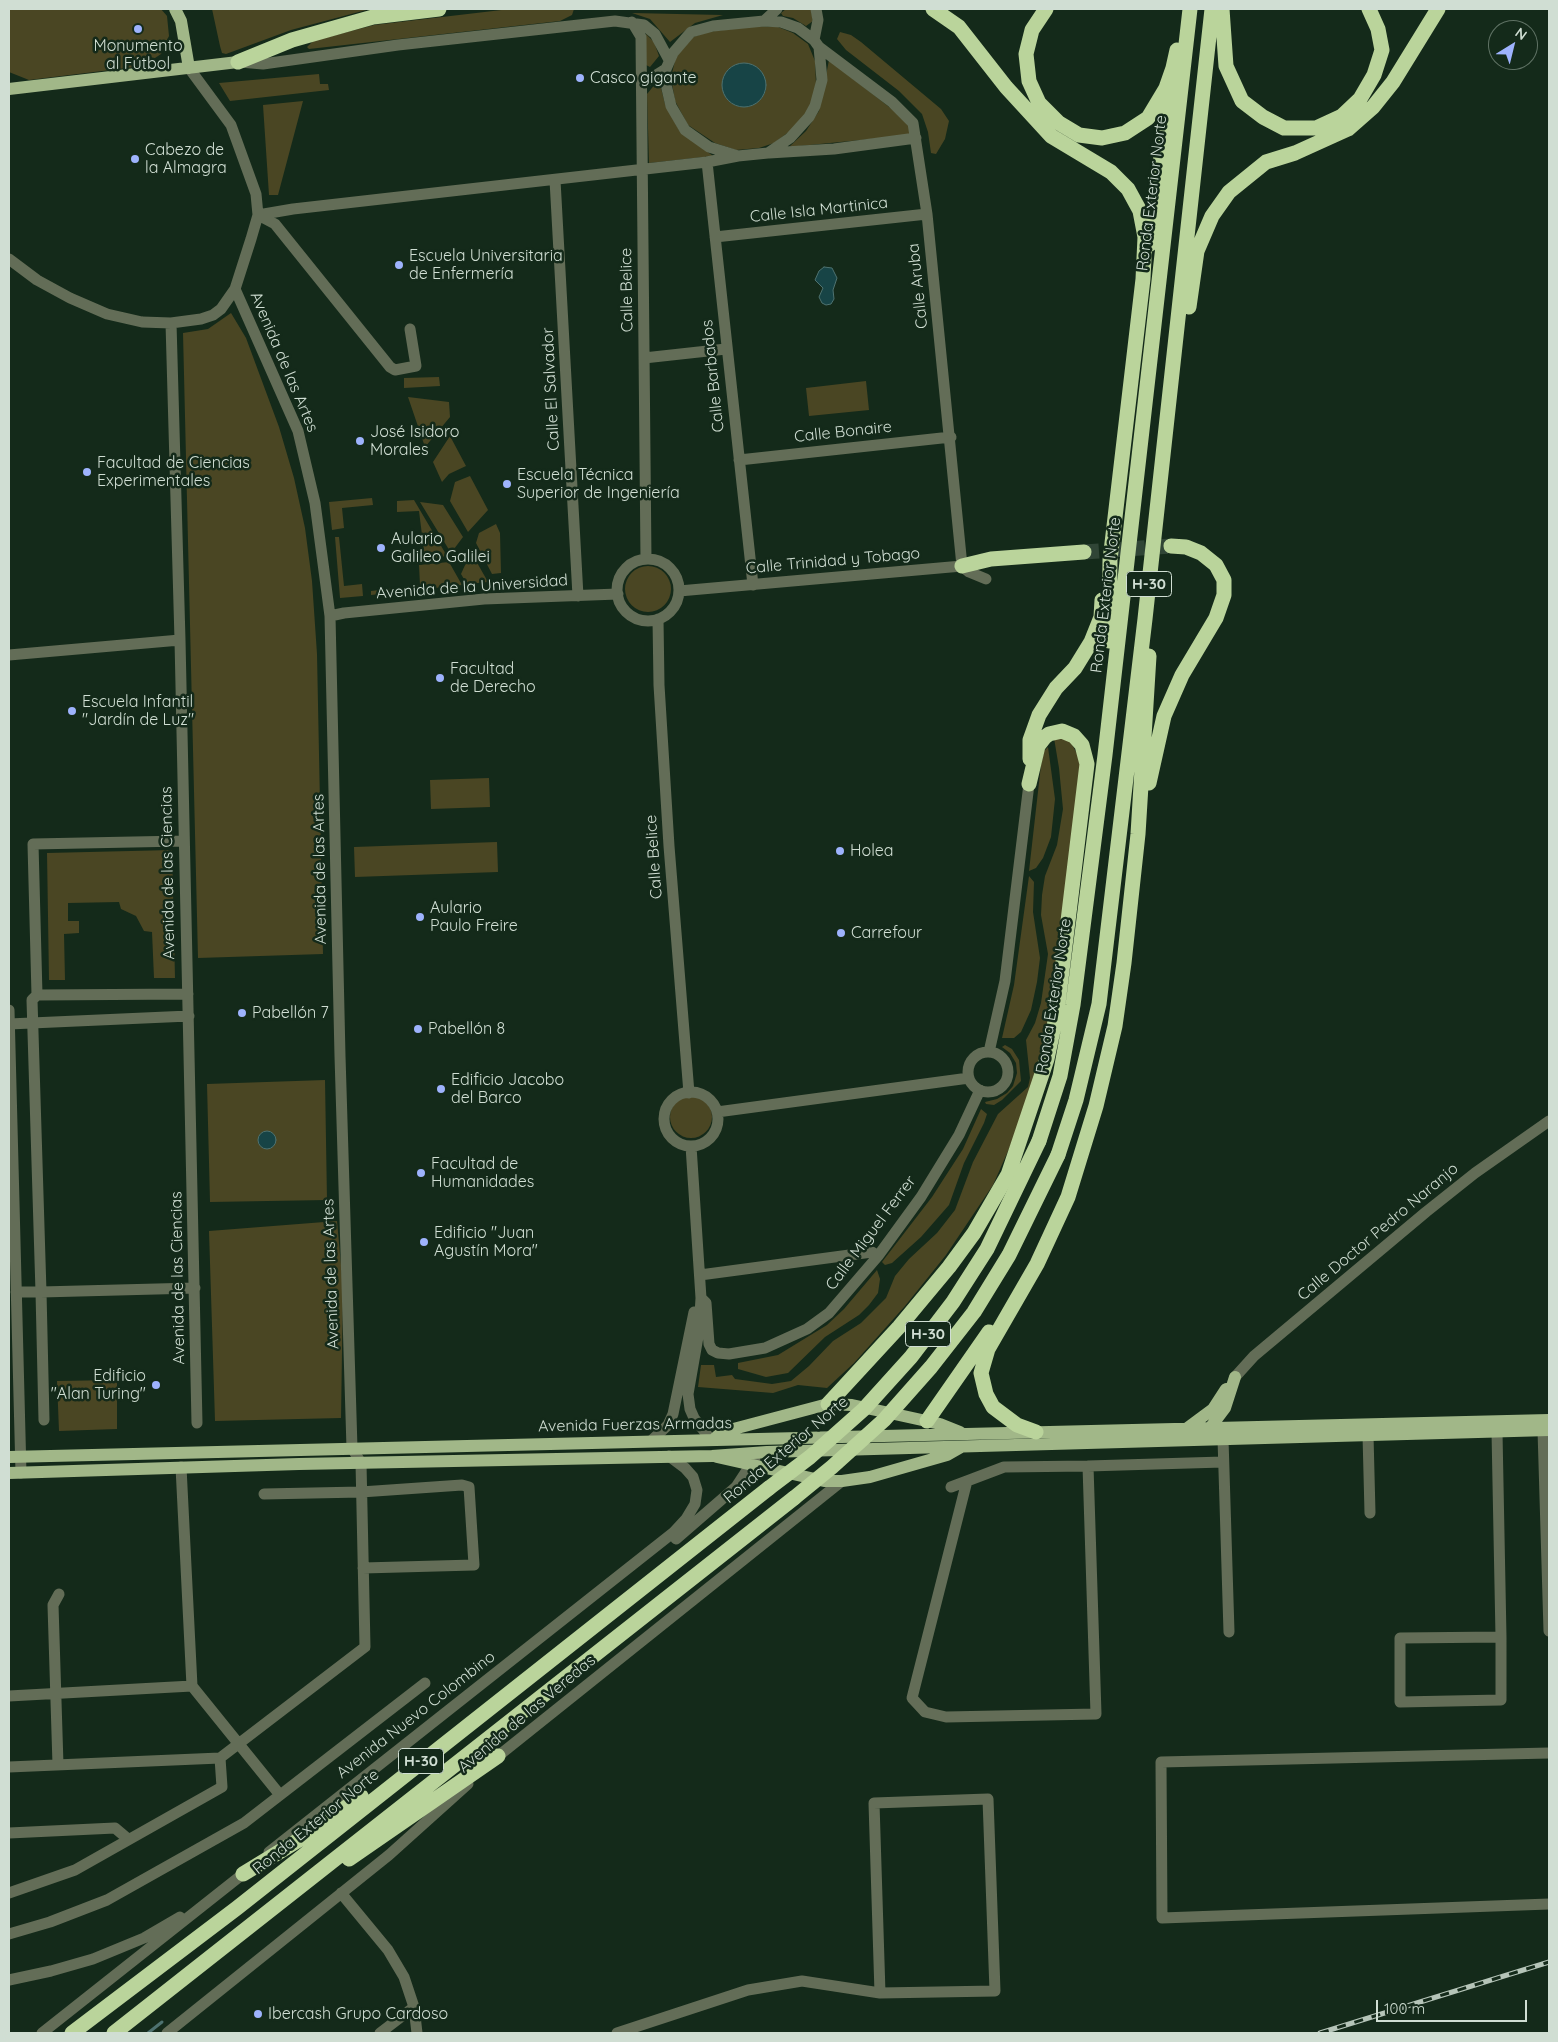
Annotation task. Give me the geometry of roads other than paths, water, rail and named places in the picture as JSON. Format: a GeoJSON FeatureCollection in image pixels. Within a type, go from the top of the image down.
{"type":"FeatureCollection","features":[{"type":"Feature","properties":{"kind":"highway"},"geometry":{"type":"LineString","coordinates":[[238,62],[292,40],[373,17],[438,9]]}},
{"type":"Feature","properties":{"kind":"highway"},"geometry":{"type":"LineString","coordinates":[[933,9],[959,27],[1006,87],[1051,136],[1111,172],[1128,189],[1140,211],[1145,237],[1143,279],[1110,560],[1105,756]]}},
{"type":"Feature","properties":{"kind":"highway"},"geometry":{"type":"LineString","coordinates":[[1046,9],[1032,30],[1026,54],[1029,81],[1039,103],[1059,123],[1079,134],[1102,138],[1125,133],[1148,118],[1155,108],[1173,68]]}},
{"type":"Feature","properties":{"kind":"highway"},"geometry":{"type":"LineString","coordinates":[[1143,279],[1149,252],[1166,101],[1184,9]]}},
{"type":"Feature","properties":{"kind":"highway","name":"Ronda Exterior Norte"},"geometry":{"type":"LineString","coordinates":[[72,2033],[237,1908],[446,1741],[810,1457],[864,1408],[911,1357],[953,1302],[987,1249],[1038,1142],[1060,1076],[1073,1006],[1105,756],[1190,9]]}},
{"type":"Feature","properties":{"kind":"highway","name":"H-30"},"geometry":{"type":"LineString","coordinates":[[114,2033],[832,1467],[884,1420],[932,1367],[974,1312],[1009,1256],[1058,1155],[1076,1100],[1099,1004],[1156,522],[1212,9]]}},
{"type":"Feature","properties":{"kind":"highway"},"geometry":{"type":"LineString","coordinates":[[1222,9],[1226,66],[1242,101],[1263,117],[1284,128],[1316,128],[1342,116],[1360,99],[1374,75],[1382,50],[1378,29],[1369,9]]}},
{"type":"Feature","properties":{"kind":"highway"},"geometry":{"type":"LineString","coordinates":[[1170,391],[1189,307],[1197,251],[1212,216],[1229,192],[1266,162],[1295,153],[1348,129],[1373,107],[1393,82],[1438,9]]}},
{"type":"Feature","properties":{"kind":"highway"},"geometry":{"type":"LineString","coordinates":[[927,1421],[960,1372],[1023,1287],[1037,1264],[1068,1197],[1096,1106],[1115,1026],[1138,834],[1146,724],[1156,522]]}},
{"type":"Feature","properties":{"kind":"highway"},"geometry":{"type":"LineString","coordinates":[[1138,834],[1164,716],[1182,676],[1216,618],[1224,595],[1224,580],[1216,565],[1201,553],[1186,547],[1171,546]]}},
{"type":"Feature","properties":{"kind":"highway"},"geometry":{"type":"LineString","coordinates":[[962,566],[991,559],[1084,552]]}},
{"type":"Feature","properties":{"kind":"highway"},"geometry":{"type":"LineString","coordinates":[[1029,784],[1030,740],[1039,715],[1056,688],[1075,668],[1090,642],[1101,617],[1106,569],[1110,560]]}},
{"type":"Feature","properties":{"kind":"highway"},"geometry":{"type":"LineString","coordinates":[[1008,1175],[1041,1077],[1057,1012],[1087,764],[1082,745],[1074,736],[1062,731],[1049,734],[1038,746],[1029,784]]}},
{"type":"Feature","properties":{"kind":"highway"},"geometry":{"type":"LineString","coordinates":[[828,1404],[899,1327],[949,1267],[974,1233],[1024,1146],[1073,1006]]}},
{"type":"Feature","properties":{"kind":"highway"},"geometry":{"type":"LineString","coordinates":[[1023,1287],[988,1349],[981,1373],[986,1394],[993,1407],[1010,1421],[1036,1432]]}},
{"type":"Feature","properties":{"kind":"highway"},"geometry":{"type":"LineString","coordinates":[[243,1874],[320,1827],[370,1789],[446,1741]]}},
{"type":"Feature","properties":{"kind":"highway"},"geometry":{"type":"LineString","coordinates":[[311,1876],[343,1863],[498,1756]]}},
{"type":"Feature","properties":{"kind":"main road"},"geometry":{"type":"LineString","coordinates":[[175,9],[181,21],[188,68]]}},
{"type":"Feature","properties":{"kind":"main road"},"geometry":{"type":"LineString","coordinates":[[9,88],[238,62]]}},
{"type":"Feature","properties":{"kind":"main road"},"geometry":{"type":"LineString","coordinates":[[1160,1441],[1173,1435],[1206,1433],[1212,1428],[1225,1408],[1235,1377]]}},
{"type":"Feature","properties":{"kind":"main road"},"geometry":{"type":"LineString","coordinates":[[1186,1429],[1213,1409],[1235,1377]]}},
{"type":"Feature","properties":{"kind":"main road"},"geometry":{"type":"LineString","coordinates":[[712,1440],[722,1432],[828,1404],[852,1405],[927,1421],[965,1440],[1036,1432],[1075,1438],[1186,1429],[1525,1420],[1548,1427]]}},
{"type":"Feature","properties":{"kind":"main road"},"geometry":{"type":"LineString","coordinates":[[1225,1408],[1230,1420],[1241,1428]]}},
{"type":"Feature","properties":{"kind":"main road"},"geometry":{"type":"LineString","coordinates":[[899,1415],[906,1423],[914,1439]]}},
{"type":"Feature","properties":{"kind":"main road"},"geometry":{"type":"LineString","coordinates":[[776,1471],[762,1452],[764,1439],[770,1427],[780,1418]]}},
{"type":"Feature","properties":{"kind":"main road"},"geometry":{"type":"LineString","coordinates":[[1465,1422],[1497,1432],[1525,1420]]}},
{"type":"Feature","properties":{"kind":"main road"},"geometry":{"type":"LineString","coordinates":[[897,1468],[927,1421]]}},
{"type":"Feature","properties":{"kind":"main road"},"geometry":{"type":"LineString","coordinates":[[1368,1435],[1379,1430],[1398,1429],[1411,1424]]}},
{"type":"Feature","properties":{"kind":"main road"},"geometry":{"type":"LineString","coordinates":[[1318,1426],[1331,1430],[1359,1430],[1368,1435]]}},
{"type":"Feature","properties":{"kind":"main road"},"geometry":{"type":"LineString","coordinates":[[914,1439],[1075,1438],[1160,1441],[1497,1432],[1548,1427]]}},
{"type":"Feature","properties":{"kind":"main road","name":"Avenida Fuerzas Armadas"},"geometry":{"type":"LineString","coordinates":[[15,1456],[651,1441],[914,1439]]}},
{"type":"Feature","properties":{"kind":"main road","name":"Avenida Fuerzas Armadas"},"geometry":{"type":"LineString","coordinates":[[15,1473],[299,1464],[712,1456],[914,1439]]}},
{"type":"Feature","properties":{"kind":"main road"},"geometry":{"type":"LineString","coordinates":[[712,1456],[776,1471],[824,1480],[842,1481],[870,1477],[947,1455],[965,1440]]}},
{"type":"Feature","properties":{"kind":"main road","name":"Avenida Fuerzas Armadas"},"geometry":{"type":"LineString","coordinates":[[299,1464],[308,1458],[344,1456],[352,1448]]}},
{"type":"Feature","properties":{"kind":"main road"},"geometry":{"type":"LineString","coordinates":[[181,1452],[181,1467]]}},
{"type":"Feature","properties":{"kind":"street"},"geometry":{"type":"LineString","coordinates":[[764,21],[777,9]]}},
{"type":"Feature","properties":{"kind":"street"},"geometry":{"type":"LineString","coordinates":[[768,153],[781,146],[800,129],[815,106],[822,80],[816,43],[818,20],[816,9]]}},
{"type":"Feature","properties":{"kind":"street"},"geometry":{"type":"LineString","coordinates":[[642,84],[668,64],[691,32],[701,28],[764,21],[782,22],[798,28],[816,43]]}},
{"type":"Feature","properties":{"kind":"street"},"geometry":{"type":"LineString","coordinates":[[238,62],[263,64],[417,43],[598,22],[632,22],[644,25],[656,34],[668,64],[665,80],[671,106],[686,130],[709,147],[738,156]]}},
{"type":"Feature","properties":{"kind":"street","name":"Calle Belice"},"geometry":{"type":"LineString","coordinates":[[632,22],[641,37],[646,559]]}},
{"type":"Feature","properties":{"kind":"street","name":"Calle Aruba"},"geometry":{"type":"LineString","coordinates":[[816,43],[892,102],[914,123],[927,214],[962,566]]}},
{"type":"Feature","properties":{"kind":"street"},"geometry":{"type":"LineString","coordinates":[[10,259],[37,280],[70,298],[107,314],[142,322],[170,323],[201,319],[213,315],[221,309],[236,289],[258,215],[256,194],[231,125],[188,68]]}},
{"type":"Feature","properties":{"kind":"street"},"geometry":{"type":"LineString","coordinates":[[258,215],[292,208],[642,170],[738,156],[834,149],[916,138]]}},
{"type":"Feature","properties":{"kind":"street","name":"Calle Barbados"},"geometry":{"type":"LineString","coordinates":[[706,162],[753,585]]}},
{"type":"Feature","properties":{"kind":"street","name":"Calle El Salvador"},"geometry":{"type":"LineString","coordinates":[[555,180],[578,596]]}},
{"type":"Feature","properties":{"kind":"street","name":"Calle Isla Martinica"},"geometry":{"type":"LineString","coordinates":[[715,237],[927,214]]}},
{"type":"Feature","properties":{"kind":"street"},"geometry":{"type":"LineString","coordinates":[[258,215],[275,224],[390,367],[396,370],[416,366],[410,329]]}},
{"type":"Feature","properties":{"kind":"street","name":"Avenida de las Artes"},"geometry":{"type":"LineString","coordinates":[[236,289],[298,431],[314,503],[330,616],[340,1056],[352,1448],[361,1463]]}},
{"type":"Feature","properties":{"kind":"street","name":"Avenida de las Ciencias"},"geometry":{"type":"LineString","coordinates":[[170,323],[180,640],[197,1423]]}},
{"type":"Feature","properties":{"kind":"street"},"geometry":{"type":"LineString","coordinates":[[644,358],[726,349]]}},
{"type":"Feature","properties":{"kind":"street","name":"Calle Bonaire"},"geometry":{"type":"LineString","coordinates":[[739,460],[950,437]]}},
{"type":"Feature","properties":{"kind":"street"},"geometry":{"type":"LineString","coordinates":[[646,559],[663,563],[672,570],[677,580],[679,591],[672,608],[658,619],[644,620],[632,616],[622,606],[618,594],[619,581],[625,570],[634,562],[646,559]]}},
{"type":"Feature","properties":{"kind":"street"},"geometry":{"type":"LineString","coordinates":[[962,566],[969,572],[986,579]]}},
{"type":"Feature","properties":{"kind":"street","name":"Calle Trinidad y Tobago"},"geometry":{"type":"LineString","coordinates":[[679,591],[962,566]]}},
{"type":"Feature","properties":{"kind":"street","name":"Avenida de la Universidad"},"geometry":{"type":"LineString","coordinates":[[330,616],[344,613],[484,600],[618,594]]}},
{"type":"Feature","properties":{"kind":"street","name":"Calle Belice"},"geometry":{"type":"LineString","coordinates":[[658,619],[659,685],[667,817],[688,1093]]}},
{"type":"Feature","properties":{"kind":"street"},"geometry":{"type":"LineString","coordinates":[[9,655],[180,640]]}},
{"type":"Feature","properties":{"kind":"street"},"geometry":{"type":"LineString","coordinates":[[989,1052],[1005,981],[1029,784]]}},
{"type":"Feature","properties":{"kind":"street"},"geometry":{"type":"LineString","coordinates":[[37,995],[33,844],[183,841]]}},
{"type":"Feature","properties":{"kind":"street"},"geometry":{"type":"LineString","coordinates":[[44,1420],[32,1000],[37,995],[188,994]]}},
{"type":"Feature","properties":{"kind":"street"},"geometry":{"type":"LineString","coordinates":[[9,1010],[16,1292],[15,1473]]}},
{"type":"Feature","properties":{"kind":"street"},"geometry":{"type":"LineString","coordinates":[[9,1024],[189,1016]]}},
{"type":"Feature","properties":{"kind":"street"},"geometry":{"type":"LineString","coordinates":[[989,1052],[1005,1061],[1008,1074],[1003,1085],[992,1091],[980,1090],[969,1078],[971,1061],[980,1054],[989,1052]]}},
{"type":"Feature","properties":{"kind":"street"},"geometry":{"type":"LineString","coordinates":[[717,1112],[969,1078]]}},
{"type":"Feature","properties":{"kind":"street","name":"Calle Miguel Ferrer"},"geometry":{"type":"LineString","coordinates":[[701,1293],[706,1304],[709,1344],[712,1350],[729,1354],[765,1348],[807,1329],[829,1313],[878,1256],[945,1159],[980,1090]]}},
{"type":"Feature","properties":{"kind":"street"},"geometry":{"type":"LineString","coordinates":[[688,1093],[706,1097],[717,1112],[718,1125],[712,1136],[703,1143],[691,1146],[681,1144],[668,1133],[665,1120],[666,1110],[671,1102],[679,1096],[688,1093]]}},
{"type":"Feature","properties":{"kind":"street","name":"Calle Doctor Pedro Naranjo"},"geometry":{"type":"LineString","coordinates":[[1235,1377],[1254,1356],[1426,1212],[1475,1173],[1549,1121]]}},
{"type":"Feature","properties":{"kind":"street"},"geometry":{"type":"LineString","coordinates":[[691,1146],[701,1293],[699,1331],[688,1394],[690,1409],[694,1418],[712,1440]]}},
{"type":"Feature","properties":{"kind":"street"},"geometry":{"type":"LineString","coordinates":[[700,1274],[872,1252],[878,1256]]}},
{"type":"Feature","properties":{"kind":"street"},"geometry":{"type":"LineString","coordinates":[[16,1292],[195,1288]]}},
{"type":"Feature","properties":{"kind":"street"},"geometry":{"type":"LineString","coordinates":[[651,1441],[668,1425],[673,1414],[701,1293]]}},
{"type":"Feature","properties":{"kind":"street"},"geometry":{"type":"LineString","coordinates":[[1548,1427],[1549,1631]]}},
{"type":"Feature","properties":{"kind":"street"},"geometry":{"type":"LineString","coordinates":[[1497,1432],[1501,1700],[1400,1702],[1400,1638],[1500,1637]]}},
{"type":"Feature","properties":{"kind":"street"},"geometry":{"type":"LineString","coordinates":[[1368,1435],[1370,1513]]}},
{"type":"Feature","properties":{"kind":"street"},"geometry":{"type":"LineString","coordinates":[[1223,1439],[1229,1632]]}},
{"type":"Feature","properties":{"kind":"street","name":"Avenida Nuevo Colombino"},"geometry":{"type":"LineString","coordinates":[[646,1555],[665,1548],[722,1502],[736,1488],[762,1452]]}},
{"type":"Feature","properties":{"kind":"street","name":"Avenida Nuevo Colombino"},"geometry":{"type":"LineString","coordinates":[[207,1901],[674,1532],[686,1519],[695,1504],[697,1490],[693,1477],[685,1468],[669,1456]]}},
{"type":"Feature","properties":{"kind":"street"},"geometry":{"type":"LineString","coordinates":[[951,1487],[1004,1467],[1223,1462]]}},
{"type":"Feature","properties":{"kind":"street"},"geometry":{"type":"LineString","coordinates":[[9,1767],[220,1758],[365,1647],[361,1463]]}},
{"type":"Feature","properties":{"kind":"street"},"geometry":{"type":"LineString","coordinates":[[967,1481],[912,1698],[925,1712],[946,1717],[1096,1714],[1088,1466]]}},
{"type":"Feature","properties":{"kind":"street"},"geometry":{"type":"LineString","coordinates":[[181,1467],[192,1686],[280,1795]]}},
{"type":"Feature","properties":{"kind":"street","name":"Avenida de las Veredas"},"geometry":{"type":"LineString","coordinates":[[167,2033],[389,1855],[498,1756],[842,1481]]}},
{"type":"Feature","properties":{"kind":"street"},"geometry":{"type":"LineString","coordinates":[[264,1494],[362,1492],[462,1485],[470,1487],[474,1565],[363,1568]]}},
{"type":"Feature","properties":{"kind":"street"},"geometry":{"type":"LineString","coordinates":[[58,1765],[53,1605],[59,1594]]}},
{"type":"Feature","properties":{"kind":"street"},"geometry":{"type":"LineString","coordinates":[[9,1934],[50,1922],[107,1900],[244,1823],[425,1683]]}},
{"type":"Feature","properties":{"kind":"street"},"geometry":{"type":"LineString","coordinates":[[9,1696],[192,1686]]}},
{"type":"Feature","properties":{"kind":"street"},"geometry":{"type":"LineString","coordinates":[[1549,1753],[1161,1762],[1162,1918],[1549,1904]]}},
{"type":"Feature","properties":{"kind":"street"},"geometry":{"type":"LineString","coordinates":[[9,1893],[75,1870],[222,1787],[220,1758]]}},
{"type":"Feature","properties":{"kind":"street"},"geometry":{"type":"LineString","coordinates":[[617,2033],[748,1990],[802,1980],[880,1993],[995,1991],[988,1799],[874,1804],[880,1993]]}},
{"type":"Feature","properties":{"kind":"street"},"geometry":{"type":"LineString","coordinates":[[9,1833],[115,1828],[128,1839]]}},
{"type":"Feature","properties":{"kind":"street"},"geometry":{"type":"LineString","coordinates":[[341,1894],[388,1950],[404,1977],[414,2007],[417,2033]]}},
{"type":"Feature","properties":{"kind":"street"},"geometry":{"type":"LineString","coordinates":[[9,1980],[93,1959],[144,1938],[207,1901]]}},
{"type":"Feature","properties":{"kind":"street"},"geometry":{"type":"LineString","coordinates":[[42,2033],[207,1901]]}},
{"type":"Feature","properties":{"kind":"street"},"geometry":{"type":"LineString","coordinates":[[380,2033],[414,2007]]}},
{"type":"Feature","properties":{"kind":"water"},"geometry":{"type":"Polygon","coordinates":[[[740,63],[748,63],[760,69],[766,85],[760,101],[748,107],[740,107],[728,101],[722,89],[722,81],[728,69],[740,63]]]}},
{"type":"Feature","properties":{"kind":"water"},"geometry":{"type":"Polygon","coordinates":[[[824,267],[832,268],[837,278],[833,290],[834,299],[831,304],[826,305],[822,303],[819,297],[823,288],[815,280],[819,271],[824,267]]]}},
{"type":"Feature","properties":{"kind":"water"},"geometry":{"type":"Polygon","coordinates":[[[267,1131],[273,1134],[276,1140],[273,1146],[267,1149],[261,1146],[258,1140],[261,1134],[267,1131]]]}},
{"type":"Feature","properties":{"kind":"waterway"},"geometry":{"type":"LineString","coordinates":[[148,2033],[162,2022]]}},
{"type":"Feature","properties":{"kind":"tunnel"},"geometry":{"type":"LineString","coordinates":[[1084,552],[1171,546]]}},
{"type":"Feature","properties":{"kind":"railway"},"geometry":{"type":"LineString","coordinates":[[1320,2033],[1549,1962]]}},
{"type":"Feature","properties":{"kind":"place","name":"Monumento al Fútbol"},"geometry":{"type":"Point","coordinates":[138,29]}},
{"type":"Feature","properties":{"kind":"place","name":"Casco gigante"},"geometry":{"type":"Point","coordinates":[580,78]}},
{"type":"Feature","properties":{"kind":"place","name":"Cabezo de la Almagra"},"geometry":{"type":"Point","coordinates":[135,159]}},
{"type":"Feature","properties":{"kind":"place","name":"Escuela Universitaria de Enfermería"},"geometry":{"type":"Point","coordinates":[399,265]}},
{"type":"Feature","properties":{"kind":"place","name":"José Isidoro Morales"},"geometry":{"type":"Point","coordinates":[360,441]}},
{"type":"Feature","properties":{"kind":"place","name":"Facultad de Ciencias Experimentales"},"geometry":{"type":"Point","coordinates":[87,472]}},
{"type":"Feature","properties":{"kind":"place","name":"Escuela Técnica Superior de Ingeniería"},"geometry":{"type":"Point","coordinates":[507,484]}},
{"type":"Feature","properties":{"kind":"place","name":"Aulario Galileo Galilei"},"geometry":{"type":"Point","coordinates":[381,548]}},
{"type":"Feature","properties":{"kind":"place","name":"Facultad de Derecho"},"geometry":{"type":"Point","coordinates":[440,678]}},
{"type":"Feature","properties":{"kind":"place","name":"Escuela Infantil \"Jardín de Luz\""},"geometry":{"type":"Point","coordinates":[72,711]}},
{"type":"Feature","properties":{"kind":"place","name":"Holea"},"geometry":{"type":"Point","coordinates":[840,851]}},
{"type":"Feature","properties":{"kind":"place","name":"Aulario Paulo Freire"},"geometry":{"type":"Point","coordinates":[420,917]}},
{"type":"Feature","properties":{"kind":"place","name":"Carrefour"},"geometry":{"type":"Point","coordinates":[841,933]}},
{"type":"Feature","properties":{"kind":"place","name":"Pabellón 7"},"geometry":{"type":"Point","coordinates":[242,1013]}},
{"type":"Feature","properties":{"kind":"place","name":"Pabellón 8"},"geometry":{"type":"Point","coordinates":[418,1029]}},
{"type":"Feature","properties":{"kind":"place","name":"Edificio Jacobo del Barco"},"geometry":{"type":"Point","coordinates":[441,1089]}},
{"type":"Feature","properties":{"kind":"place","name":"Facultad de Humanidades"},"geometry":{"type":"Point","coordinates":[421,1173]}},
{"type":"Feature","properties":{"kind":"place","name":"Edificio \"Juan Agustín Mora\""},"geometry":{"type":"Point","coordinates":[424,1242]}},
{"type":"Feature","properties":{"kind":"place","name":"Edificio \"Alan Turing\""},"geometry":{"type":"Point","coordinates":[156,1385]}},
{"type":"Feature","properties":{"kind":"place","name":"Ibercash Grupo Cardoso"},"geometry":{"type":"Point","coordinates":[258,2014]}}]}
